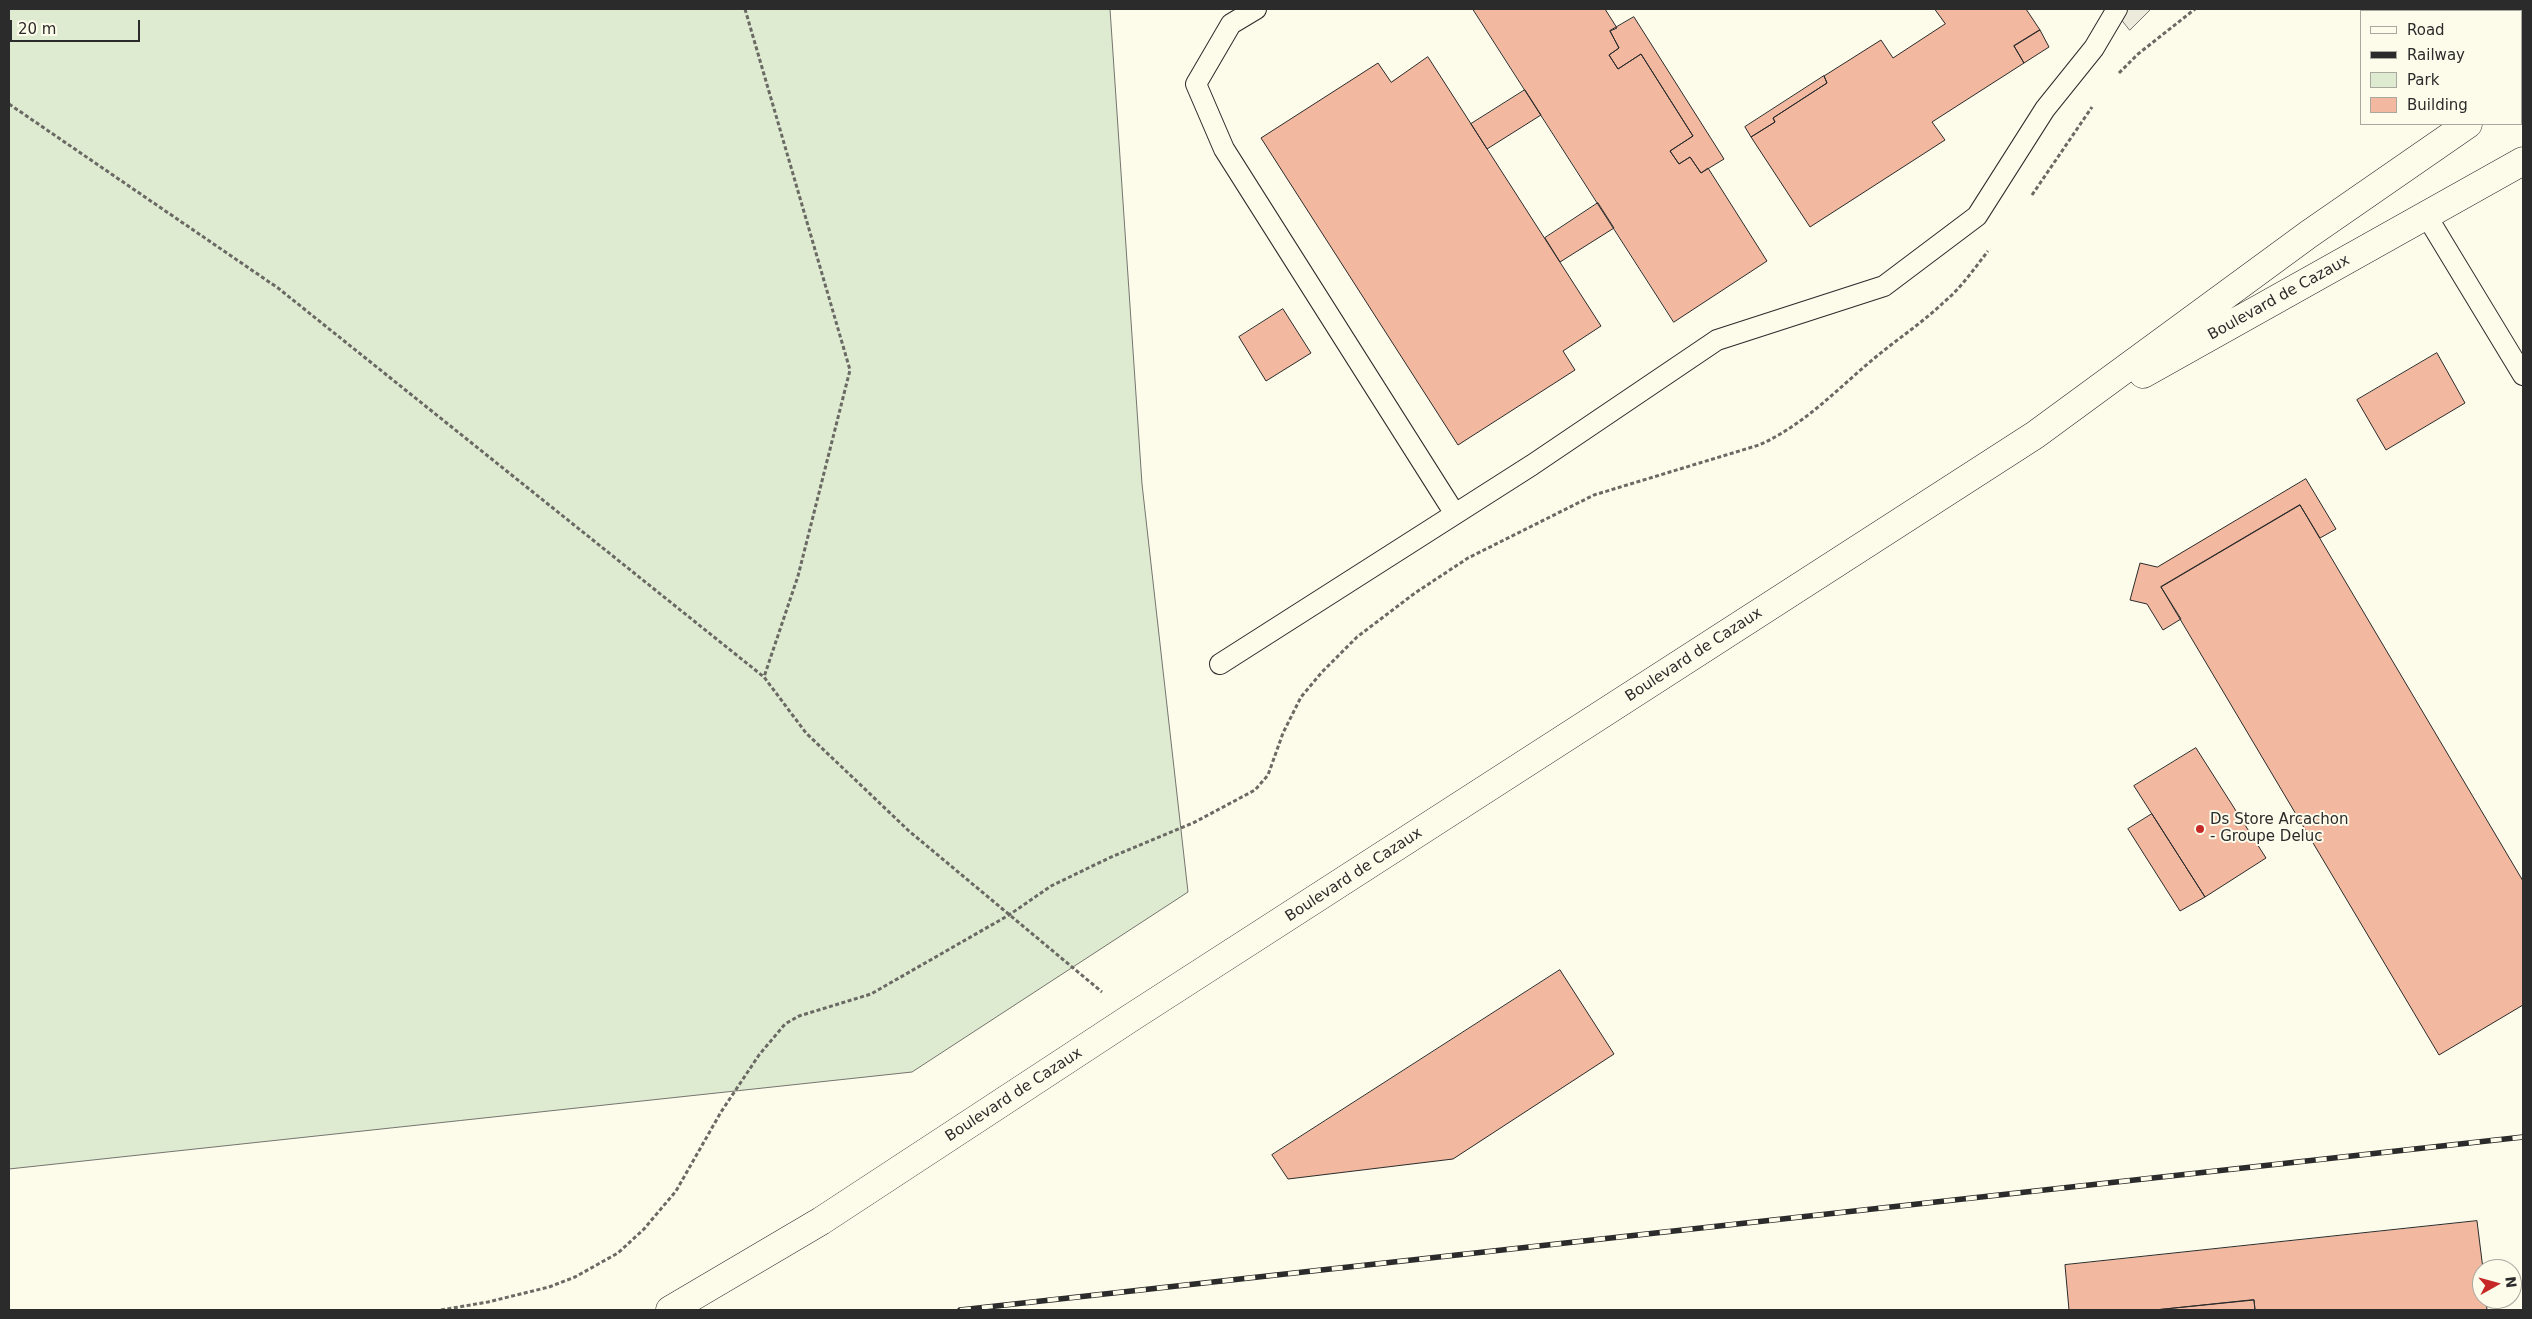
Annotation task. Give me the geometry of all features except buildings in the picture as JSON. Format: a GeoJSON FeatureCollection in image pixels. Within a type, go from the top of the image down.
{"type":"FeatureCollection","features":[{"type":"Feature","properties":{"kind":"main road","name":"Boulevard de Cazaux"},"geometry":{"type":"LineString","coordinates":[[2035,435],[2309,234],[2467,125]]}},
{"type":"Feature","properties":{"kind":"main road","name":"Boulevard de Cazaux"},"geometry":{"type":"LineString","coordinates":[[670,1310],[821,1221],[1132,1017],[2035,435],[2523,161]]}},
{"type":"Feature","properties":{"kind":"lane"},"geometry":{"type":"LineString","coordinates":[[1256,9],[1231,24],[1196,84],[1224,149],[1455,514]]}},
{"type":"Feature","properties":{"kind":"lane"},"geometry":{"type":"LineString","coordinates":[[1220,664],[1532,466],[1717,340],[1884,286],[1977,216],[2045,109],[2094,48],[2117,9]]}},
{"type":"Feature","properties":{"kind":"lane"},"geometry":{"type":"LineString","coordinates":[[2426,215],[2523,375]]}},
{"type":"Feature","properties":{"kind":"path"},"geometry":{"type":"LineString","coordinates":[[745,9],[850,370],[798,576],[764,677]]}},
{"type":"Feature","properties":{"kind":"path"},"geometry":{"type":"LineString","coordinates":[[2115,78],[2138,54],[2195,9]]}},
{"type":"Feature","properties":{"kind":"path"},"geometry":{"type":"LineString","coordinates":[[9,104],[278,288],[764,677],[806,733],[910,830],[1132,1017]]}},
{"type":"Feature","properties":{"kind":"path"},"geometry":{"type":"LineString","coordinates":[[2029,199],[2047,176],[2093,105]]}},
{"type":"Feature","properties":{"kind":"path"},"geometry":{"type":"LineString","coordinates":[[441,1310],[488,1302],[549,1287],[576,1277],[618,1253],[644,1230],[676,1191],[721,1112],[764,1049],[785,1024],[799,1016],[871,994],[1009,915],[1051,886],[1109,858],[1195,822],[1255,790],[1268,775],[1283,733],[1302,697],[1322,672],[1357,637],[1415,593],[1468,558],[1594,495],[1759,445],[1800,423],[1876,356],[1942,304],[1966,281],[1994,245]]}},
{"type":"Feature","properties":{"kind":"green space"},"geometry":{"type":"Polygon","coordinates":[[[9,9],[1110,9],[1142,484],[1188,892],[912,1072],[9,1169],[9,9]]]}},
{"type":"Feature","properties":{"kind":"shaded area"},"geometry":{"type":"Polygon","coordinates":[[[2113,9],[2151,9],[2130,30],[2113,9]]]}},
{"type":"Feature","properties":{"kind":"railway"},"geometry":{"type":"LineString","coordinates":[[960,1310],[2523,1137]]}},
{"type":"Feature","properties":{"kind":"place","name":"Ds Store Arcachon - Groupe Deluc"},"geometry":{"type":"Point","coordinates":[2200,829]}}]}
